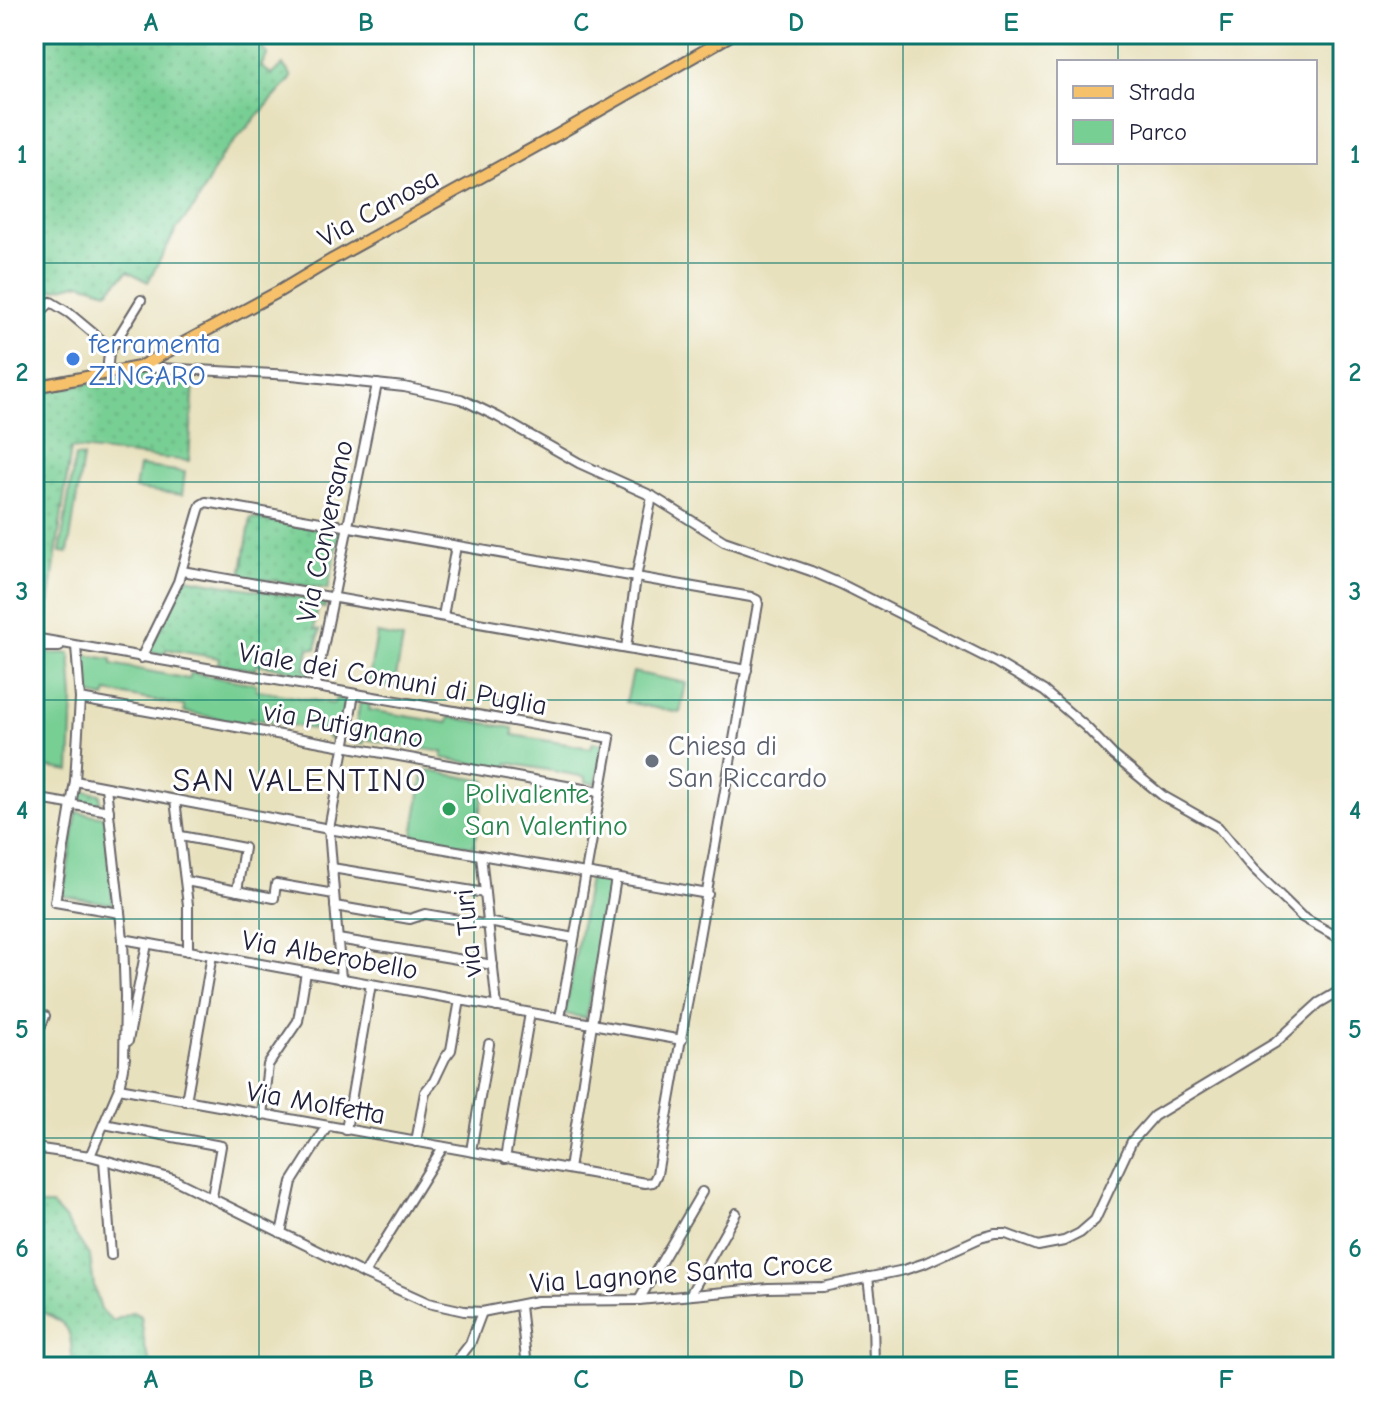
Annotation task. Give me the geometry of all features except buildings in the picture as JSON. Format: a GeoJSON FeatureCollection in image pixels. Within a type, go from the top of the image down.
{"type":"FeatureCollection","features":[{"type":"Feature","properties":{"kind":"main road","name":"Via Canosa"},"geometry":{"type":"LineString","coordinates":[[34,387],[139,367],[278,292],[733,34]]}},
{"type":"Feature","properties":{"kind":"street"},"geometry":{"type":"LineString","coordinates":[[34,316],[39,290]]}},
{"type":"Feature","properties":{"kind":"street"},"geometry":{"type":"LineString","coordinates":[[107,374],[109,352],[141,300]]}},
{"type":"Feature","properties":{"kind":"street"},"geometry":{"type":"LineString","coordinates":[[34,316],[51,302],[111,348]]}},
{"type":"Feature","properties":{"kind":"street"},"geometry":{"type":"LineString","coordinates":[[139,367],[292,375],[435,392],[461,399],[579,463],[652,496],[724,541],[841,584],[997,663],[1044,691],[1163,796],[1218,827],[1253,869],[1302,917],[1343,940]]}},
{"type":"Feature","properties":{"kind":"street","name":"Via Conversano"},"geometry":{"type":"LineString","coordinates":[[315,687],[377,384]]}},
{"type":"Feature","properties":{"kind":"street"},"geometry":{"type":"LineString","coordinates":[[626,648],[652,496]]}},
{"type":"Feature","properties":{"kind":"street"},"geometry":{"type":"LineString","coordinates":[[141,658],[182,571],[199,510],[206,502],[757,600],[682,1040],[592,1024]]}},
{"type":"Feature","properties":{"kind":"street"},"geometry":{"type":"LineString","coordinates":[[443,616],[456,546]]}},
{"type":"Feature","properties":{"kind":"street"},"geometry":{"type":"LineString","coordinates":[[182,571],[747,670]]}},
{"type":"Feature","properties":{"kind":"street","name":"Viale dei Comuni di Puglia"},"geometry":{"type":"LineString","coordinates":[[34,638],[610,738],[560,1018]]}},
{"type":"Feature","properties":{"kind":"street"},"geometry":{"type":"LineString","coordinates":[[34,647],[76,646],[80,699],[75,781],[55,902],[120,913]]}},
{"type":"Feature","properties":{"kind":"street"},"geometry":{"type":"LineString","coordinates":[[341,979],[329,829],[354,694]]}},
{"type":"Feature","properties":{"kind":"street","name":"via Putignano"},"geometry":{"type":"LineString","coordinates":[[80,699],[600,792]]}},
{"type":"Feature","properties":{"kind":"street"},"geometry":{"type":"LineString","coordinates":[[75,781],[329,829],[708,894]]}},
{"type":"Feature","properties":{"kind":"street"},"geometry":{"type":"LineString","coordinates":[[106,787],[123,939],[124,1063]]}},
{"type":"Feature","properties":{"kind":"street"},"geometry":{"type":"LineString","coordinates":[[34,798],[109,811]]}},
{"type":"Feature","properties":{"kind":"street"},"geometry":{"type":"LineString","coordinates":[[175,800],[186,881],[188,951]]}},
{"type":"Feature","properties":{"kind":"street"},"geometry":{"type":"LineString","coordinates":[[181,836],[244,848],[237,891]]}},
{"type":"Feature","properties":{"kind":"street","name":"via Turi"},"geometry":{"type":"LineString","coordinates":[[481,855],[497,1007]]}},
{"type":"Feature","properties":{"kind":"street"},"geometry":{"type":"LineString","coordinates":[[332,868],[485,893]]}},
{"type":"Feature","properties":{"kind":"street"},"geometry":{"type":"LineString","coordinates":[[569,1169],[616,878]]}},
{"type":"Feature","properties":{"kind":"street"},"geometry":{"type":"LineString","coordinates":[[186,881],[274,898],[276,884],[334,894]]}},
{"type":"Feature","properties":{"kind":"street"},"geometry":{"type":"LineString","coordinates":[[335,906],[410,919],[425,914],[574,938]]}},
{"type":"Feature","properties":{"kind":"street","name":"Via Alberobello"},"geometry":{"type":"LineString","coordinates":[[123,939],[592,1024]]}},
{"type":"Feature","properties":{"kind":"street"},"geometry":{"type":"LineString","coordinates":[[338,939],[493,965]]}},
{"type":"Feature","properties":{"kind":"street"},"geometry":{"type":"LineString","coordinates":[[90,1156],[119,1088],[147,944]]}},
{"type":"Feature","properties":{"kind":"street"},"geometry":{"type":"LineString","coordinates":[[186,1101],[212,955]]}},
{"type":"Feature","properties":{"kind":"street"},"geometry":{"type":"LineString","coordinates":[[262,1115],[268,1065],[298,1021],[306,972]]}},
{"type":"Feature","properties":{"kind":"street"},"geometry":{"type":"LineString","coordinates":[[346,1130],[371,984]]}},
{"type":"Feature","properties":{"kind":"street","name":"Via Lagnone Santa Croce"},"geometry":{"type":"LineString","coordinates":[[34,1148],[90,1156],[173,1179],[364,1274],[428,1303],[464,1311],[482,1312],[537,1301],[639,1300],[768,1288],[823,1287],[925,1263],[995,1234],[1006,1234],[1038,1246],[1064,1241],[1080,1233],[1095,1220],[1132,1141],[1154,1116],[1275,1043],[1319,1003],[1343,989]]}},
{"type":"Feature","properties":{"kind":"street"},"geometry":{"type":"LineString","coordinates":[[416,1142],[425,1092],[451,1050],[460,1000]]}},
{"type":"Feature","properties":{"kind":"street"},"geometry":{"type":"LineString","coordinates":[[505,1159],[530,1013]]}},
{"type":"Feature","properties":{"kind":"street"},"geometry":{"type":"LineString","coordinates":[[34,1041],[45,1016]]}},
{"type":"Feature","properties":{"kind":"street","name":"Via Molfetta"},"geometry":{"type":"LineString","coordinates":[[119,1088],[645,1183],[653,1182],[657,1174],[682,1040]]}},
{"type":"Feature","properties":{"kind":"street"},"geometry":{"type":"LineString","coordinates":[[471,1151],[489,1044]]}},
{"type":"Feature","properties":{"kind":"street"},"geometry":{"type":"LineString","coordinates":[[104,1124],[221,1146],[212,1197]]}},
{"type":"Feature","properties":{"kind":"street"},"geometry":{"type":"LineString","coordinates":[[281,1233],[292,1182],[327,1127]]}},
{"type":"Feature","properties":{"kind":"street"},"geometry":{"type":"LineString","coordinates":[[364,1274],[443,1147]]}},
{"type":"Feature","properties":{"kind":"street"},"geometry":{"type":"LineString","coordinates":[[104,1160],[111,1255]]}},
{"type":"Feature","properties":{"kind":"street"},"geometry":{"type":"LineString","coordinates":[[639,1300],[702,1192]]}},
{"type":"Feature","properties":{"kind":"street"},"geometry":{"type":"LineString","coordinates":[[690,1295],[736,1213]]}},
{"type":"Feature","properties":{"kind":"street"},"geometry":{"type":"LineString","coordinates":[[868,1277],[874,1367]]}},
{"type":"Feature","properties":{"kind":"street"},"geometry":{"type":"LineString","coordinates":[[520,1306],[527,1367]]}},
{"type":"Feature","properties":{"kind":"street"},"geometry":{"type":"LineString","coordinates":[[452,1367],[470,1344],[482,1312]]}},
{"type":"Feature","properties":{"kind":"green space"},"geometry":{"type":"Polygon","coordinates":[[[53,34],[249,34],[268,54],[261,66],[272,75],[283,65],[291,75],[291,79],[222,155],[196,205],[176,230],[148,282],[128,271],[108,291],[81,283],[53,290],[45,280],[34,228],[34,49],[53,34]]]}},
{"type":"Feature","properties":{"kind":"green space"},"geometry":{"type":"Polygon","coordinates":[[[146,372],[194,380],[189,461],[71,448],[45,633],[34,631],[34,394],[146,372]]]}},
{"type":"Feature","properties":{"kind":"green space"},"geometry":{"type":"Polygon","coordinates":[[[75,456],[83,457],[68,553],[60,552],[75,456]]]}},
{"type":"Feature","properties":{"kind":"green space"},"geometry":{"type":"Polygon","coordinates":[[[139,466],[185,472],[182,495],[135,489],[139,466]]]}},
{"type":"Feature","properties":{"kind":"green space"},"geometry":{"type":"Polygon","coordinates":[[[251,518],[340,532],[328,589],[241,576],[251,518]]]}},
{"type":"Feature","properties":{"kind":"green space"},"geometry":{"type":"Polygon","coordinates":[[[186,578],[326,602],[325,608],[318,607],[314,629],[320,630],[316,649],[309,648],[305,670],[311,672],[310,679],[290,676],[291,670],[257,664],[255,670],[218,664],[219,658],[166,649],[165,654],[149,652],[186,578]]]}},
{"type":"Feature","properties":{"kind":"green space"},"geometry":{"type":"Polygon","coordinates":[[[377,634],[403,639],[394,688],[368,683],[377,634]]]}},
{"type":"Feature","properties":{"kind":"green space"},"geometry":{"type":"Polygon","coordinates":[[[70,653],[73,699],[70,771],[34,765],[34,654],[70,653]]]}},
{"type":"Feature","properties":{"kind":"green space"},"geometry":{"type":"Polygon","coordinates":[[[83,655],[112,659],[112,664],[189,679],[191,673],[256,684],[256,690],[334,704],[336,698],[346,700],[339,740],[328,738],[329,732],[250,718],[249,724],[184,712],[184,706],[107,692],[105,698],[86,694],[83,655]]]}},
{"type":"Feature","properties":{"kind":"green space"},"geometry":{"type":"Polygon","coordinates":[[[633,672],[686,683],[680,713],[626,702],[633,672]]]}},
{"type":"Feature","properties":{"kind":"green space"},"geometry":{"type":"Polygon","coordinates":[[[360,702],[370,704],[369,710],[448,723],[449,717],[513,728],[513,735],[591,748],[593,742],[603,744],[596,784],[586,782],[586,777],[508,763],[507,769],[442,758],[443,752],[365,739],[363,744],[353,743],[360,702]]]}},
{"type":"Feature","properties":{"kind":"green space","name":"Polivalente San Valentino"},"geometry":{"type":"Polygon","coordinates":[[[424,770],[486,781],[474,847],[413,836],[424,770]]]}},
{"type":"Feature","properties":{"kind":"green space"},"geometry":{"type":"Polygon","coordinates":[[[78,790],[100,794],[101,805],[76,800],[78,790]]]}},
{"type":"Feature","properties":{"kind":"green space"},"geometry":{"type":"Polygon","coordinates":[[[77,812],[105,817],[113,904],[63,896],[77,812]]]}},
{"type":"Feature","properties":{"kind":"green space"},"geometry":{"type":"Polygon","coordinates":[[[589,879],[610,883],[586,1018],[565,1014],[589,879]]]}},
{"type":"Feature","properties":{"kind":"green space"},"geometry":{"type":"Polygon","coordinates":[[[34,1205],[52,1205],[90,1257],[101,1310],[113,1321],[133,1312],[141,1316],[145,1348],[152,1367],[73,1367],[66,1327],[42,1312],[34,1316],[34,1205]]]}},
{"type":"Feature","properties":{"kind":"place","name":"ferramenta ZINGARO"},"geometry":{"type":"Point","coordinates":[73,359]}},
{"type":"Feature","properties":{"kind":"place","name":"Chiesa di San Riccardo"},"geometry":{"type":"Point","coordinates":[652,761]}},
{"type":"Feature","properties":{"kind":"place","name":"Polivalente San Valentino"},"geometry":{"type":"Point","coordinates":[449,809]}},
{"type":"Feature","properties":{"kind":"district","name":"SAN VALENTINO"},"geometry":{"type":"Point","coordinates":[300,780]}}]}
